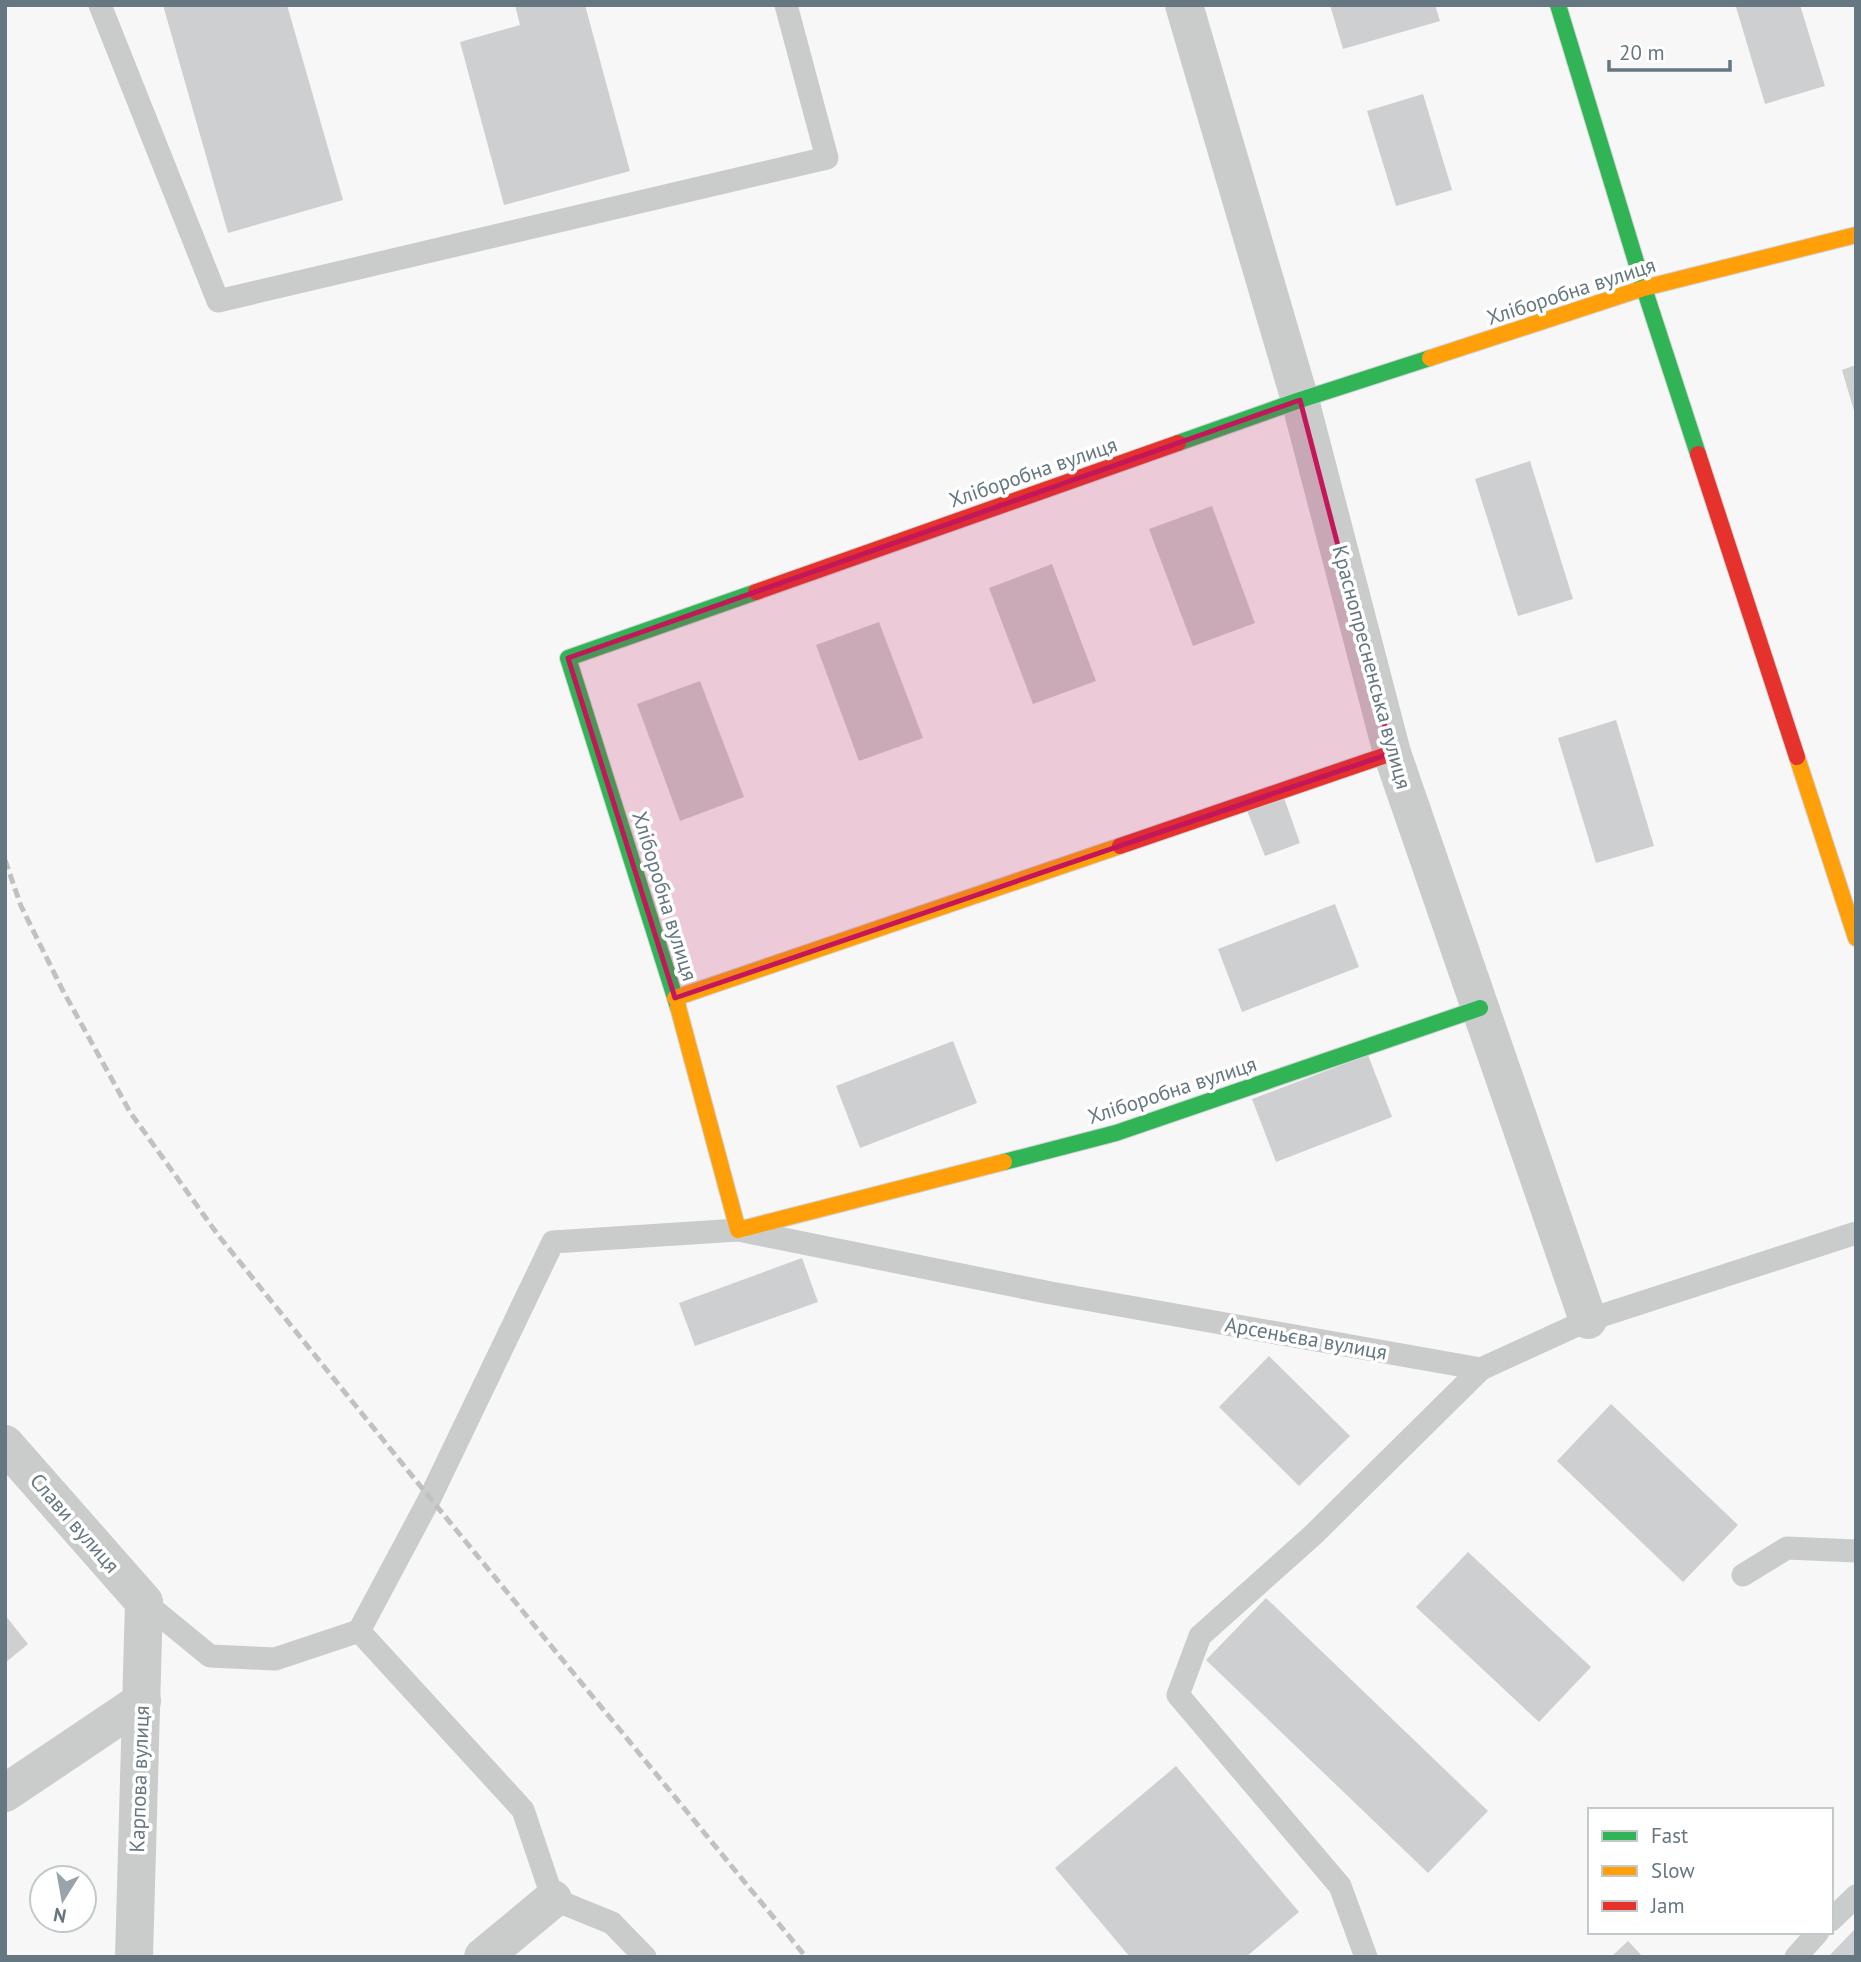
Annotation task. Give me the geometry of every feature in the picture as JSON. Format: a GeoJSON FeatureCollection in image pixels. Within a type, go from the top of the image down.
{"type":"FeatureCollection","features":[{"type":"Feature","properties":{"kind":"street","name":"Краснопресненська вулиця"},"geometry":{"type":"LineString","coordinates":[[1184,5],[1300,400],[1392,753],[1588,1320]]}},
{"type":"Feature","properties":{"kind":"street"},"geometry":{"type":"LineString","coordinates":[[1558,5],[1644,288],[1856,938]]}},
{"type":"Feature","properties":{"kind":"street","name":"Хліборобна вулиця"},"geometry":{"type":"LineString","coordinates":[[1480,1008],[1116,1133],[738,1230],[674,998],[568,658],[1300,400],[1644,288],[1856,235]]}},
{"type":"Feature","properties":{"kind":"street","name":"Хліборобна вулиця"},"geometry":{"type":"LineString","coordinates":[[674,998],[1392,753]]}},
{"type":"Feature","properties":{"kind":"street","name":"Слави вулиця"},"geometry":{"type":"LineString","coordinates":[[5,1444],[144,1602]]}},
{"type":"Feature","properties":{"kind":"street","name":"Карпова вулиця"},"geometry":{"type":"LineString","coordinates":[[134,1957],[144,1602]]}},
{"type":"Feature","properties":{"kind":"street"},"geometry":{"type":"LineString","coordinates":[[5,1793],[142,1701]]}},
{"type":"Feature","properties":{"kind":"street"},"geometry":{"type":"LineString","coordinates":[[483,1957],[553,1899]]}},
{"type":"Feature","properties":{"kind":"lane"},"geometry":{"type":"LineString","coordinates":[[100,5],[218,301],[827,158],[786,5]]}},
{"type":"Feature","properties":{"kind":"lane","name":"Арсеньєва вулиця"},"geometry":{"type":"LineString","coordinates":[[359,1631],[429,1498],[553,1242],[738,1230],[1051,1293],[1481,1369]]}},
{"type":"Feature","properties":{"kind":"lane"},"geometry":{"type":"LineString","coordinates":[[1366,1957],[1340,1886],[1178,1695],[1200,1636],[1313,1535],[1481,1369],[1588,1320],[1856,1233]]}},
{"type":"Feature","properties":{"kind":"lane"},"geometry":{"type":"LineString","coordinates":[[1743,1575],[1787,1548],[1856,1551]]}},
{"type":"Feature","properties":{"kind":"lane"},"geometry":{"type":"LineString","coordinates":[[144,1602],[210,1656],[275,1659],[359,1631],[523,1810],[553,1899],[612,1923],[645,1957]]}},
{"type":"Feature","properties":{"kind":"lane"},"geometry":{"type":"LineString","coordinates":[[1833,1918],[1856,1896]]}},
{"type":"Feature","properties":{"kind":"lane"},"geometry":{"type":"LineString","coordinates":[[1796,1957],[1816,1934]]}},
{"type":"Feature","properties":{"kind":"highlighted area"},"geometry":{"type":"Polygon","coordinates":[[[1300,400],[1392,753],[675,998],[568,658],[1300,400]]]}},
{"type":"Feature","properties":{"kind":"building"},"geometry":{"type":"Polygon","coordinates":[[[163,5],[287,5],[343,200],[228,233],[163,5]]]}},
{"type":"Feature","properties":{"kind":"building"},"geometry":{"type":"Polygon","coordinates":[[[515,5],[585,5],[630,171],[504,205],[460,42],[520,25],[515,5]]]}},
{"type":"Feature","properties":{"kind":"building"},"geometry":{"type":"Polygon","coordinates":[[[1330,5],[1435,5],[1440,21],[1343,49],[1330,5]]]}},
{"type":"Feature","properties":{"kind":"building"},"geometry":{"type":"Polygon","coordinates":[[[1800,5],[1825,86],[1765,104],[1736,7],[1800,5]]]}},
{"type":"Feature","properties":{"kind":"building"},"geometry":{"type":"Polygon","coordinates":[[[1423,94],[1452,190],[1396,206],[1367,111],[1423,94]]]}},
{"type":"Feature","properties":{"kind":"building"},"geometry":{"type":"Polygon","coordinates":[[[1856,365],[1856,414],[1855,414],[1842,370],[1856,365]]]}},
{"type":"Feature","properties":{"kind":"building"},"geometry":{"type":"Polygon","coordinates":[[[1530,461],[1573,599],[1518,616],[1475,479],[1530,461]]]}},
{"type":"Feature","properties":{"kind":"building"},"geometry":{"type":"Polygon","coordinates":[[[1212,506],[1255,623],[1193,646],[1149,529],[1212,506]]]}},
{"type":"Feature","properties":{"kind":"building"},"geometry":{"type":"Polygon","coordinates":[[[1052,564],[1096,681],[1033,704],[989,588],[1052,564]]]}},
{"type":"Feature","properties":{"kind":"building"},"geometry":{"type":"Polygon","coordinates":[[[879,622],[923,738],[859,761],[816,645],[879,622]]]}},
{"type":"Feature","properties":{"kind":"building"},"geometry":{"type":"Polygon","coordinates":[[[700,681],[744,797],[680,821],[637,704],[700,681]]]}},
{"type":"Feature","properties":{"kind":"building"},"geometry":{"type":"Polygon","coordinates":[[[1616,720],[1654,846],[1596,863],[1558,738],[1616,720]]]}},
{"type":"Feature","properties":{"kind":"building"},"geometry":{"type":"Polygon","coordinates":[[[1283,795],[1300,843],[1265,856],[1246,808],[1283,795]]]}},
{"type":"Feature","properties":{"kind":"building"},"geometry":{"type":"Polygon","coordinates":[[[1335,904],[1359,967],[1242,1012],[1218,949],[1335,904]]]}},
{"type":"Feature","properties":{"kind":"building"},"geometry":{"type":"Polygon","coordinates":[[[953,1041],[977,1103],[860,1148],[836,1086],[953,1041]]]}},
{"type":"Feature","properties":{"kind":"building"},"geometry":{"type":"Polygon","coordinates":[[[1368,1055],[1392,1117],[1276,1162],[1252,1099],[1368,1055]]]}},
{"type":"Feature","properties":{"kind":"building"},"geometry":{"type":"Polygon","coordinates":[[[802,1258],[818,1302],[695,1346],[679,1303],[802,1258]]]}},
{"type":"Feature","properties":{"kind":"building"},"geometry":{"type":"Polygon","coordinates":[[[1269,1356],[1350,1436],[1299,1486],[1219,1407],[1269,1356]]]}},
{"type":"Feature","properties":{"kind":"building"},"geometry":{"type":"Polygon","coordinates":[[[1611,1404],[1738,1525],[1683,1582],[1557,1461],[1611,1404]]]}},
{"type":"Feature","properties":{"kind":"building"},"geometry":{"type":"Polygon","coordinates":[[[1468,1552],[1591,1667],[1539,1722],[1416,1607],[1468,1552]]]}},
{"type":"Feature","properties":{"kind":"building"},"geometry":{"type":"Polygon","coordinates":[[[1266,1598],[1488,1811],[1428,1873],[1206,1660],[1266,1598]]]}},
{"type":"Feature","properties":{"kind":"building"},"geometry":{"type":"Polygon","coordinates":[[[5,1615],[28,1644],[5,1663],[5,1615]]]}},
{"type":"Feature","properties":{"kind":"building"},"geometry":{"type":"Polygon","coordinates":[[[1176,1766],[1299,1912],[1246,1957],[1130,1957],[1055,1868],[1176,1766]]]}},
{"type":"Feature","properties":{"kind":"building"},"geometry":{"type":"Polygon","coordinates":[[[1854,1930],[1856,1957],[1828,1957],[1854,1930]]]}},
{"type":"Feature","properties":{"kind":"building"},"geometry":{"type":"Polygon","coordinates":[[[1628,1941],[1643,1957],[1611,1957],[1628,1941]]]}},
{"type":"Feature","properties":{"kind":"railway"},"geometry":{"type":"LineString","coordinates":[[5,860],[21,906],[62,989],[130,1112],[218,1235],[806,1957]]}},
{"type":"Feature","properties":{"kind":"traffic: fast"},"geometry":{"type":"LineString","coordinates":[[1558,5],[1644,288],[1698,454]]}},
{"type":"Feature","properties":{"kind":"traffic: fast"},"geometry":{"type":"LineString","coordinates":[[1178,443],[1430,358]]}},
{"type":"Feature","properties":{"kind":"traffic: fast"},"geometry":{"type":"LineString","coordinates":[[678,1007],[568,658],[756,592]]}},
{"type":"Feature","properties":{"kind":"traffic: fast"},"geometry":{"type":"LineString","coordinates":[[1004,1162],[1116,1133],[1480,1008]]}},
{"type":"Feature","properties":{"kind":"traffic: slow"},"geometry":{"type":"LineString","coordinates":[[1430,358],[1644,288],[1856,235]]}},
{"type":"Feature","properties":{"kind":"traffic: slow"},"geometry":{"type":"LineString","coordinates":[[1797,757],[1856,938]]}},
{"type":"Feature","properties":{"kind":"traffic: slow"},"geometry":{"type":"LineString","coordinates":[[675,998],[1120,846]]}},
{"type":"Feature","properties":{"kind":"traffic: slow"},"geometry":{"type":"LineString","coordinates":[[678,1007],[738,1230],[1004,1162]]}},
{"type":"Feature","properties":{"kind":"traffic: jam"},"geometry":{"type":"LineString","coordinates":[[756,592],[1178,443]]}},
{"type":"Feature","properties":{"kind":"traffic: jam"},"geometry":{"type":"LineString","coordinates":[[1698,454],[1797,757]]}},
{"type":"Feature","properties":{"kind":"traffic: jam"},"geometry":{"type":"LineString","coordinates":[[1120,846],[1392,753]]}}]}
